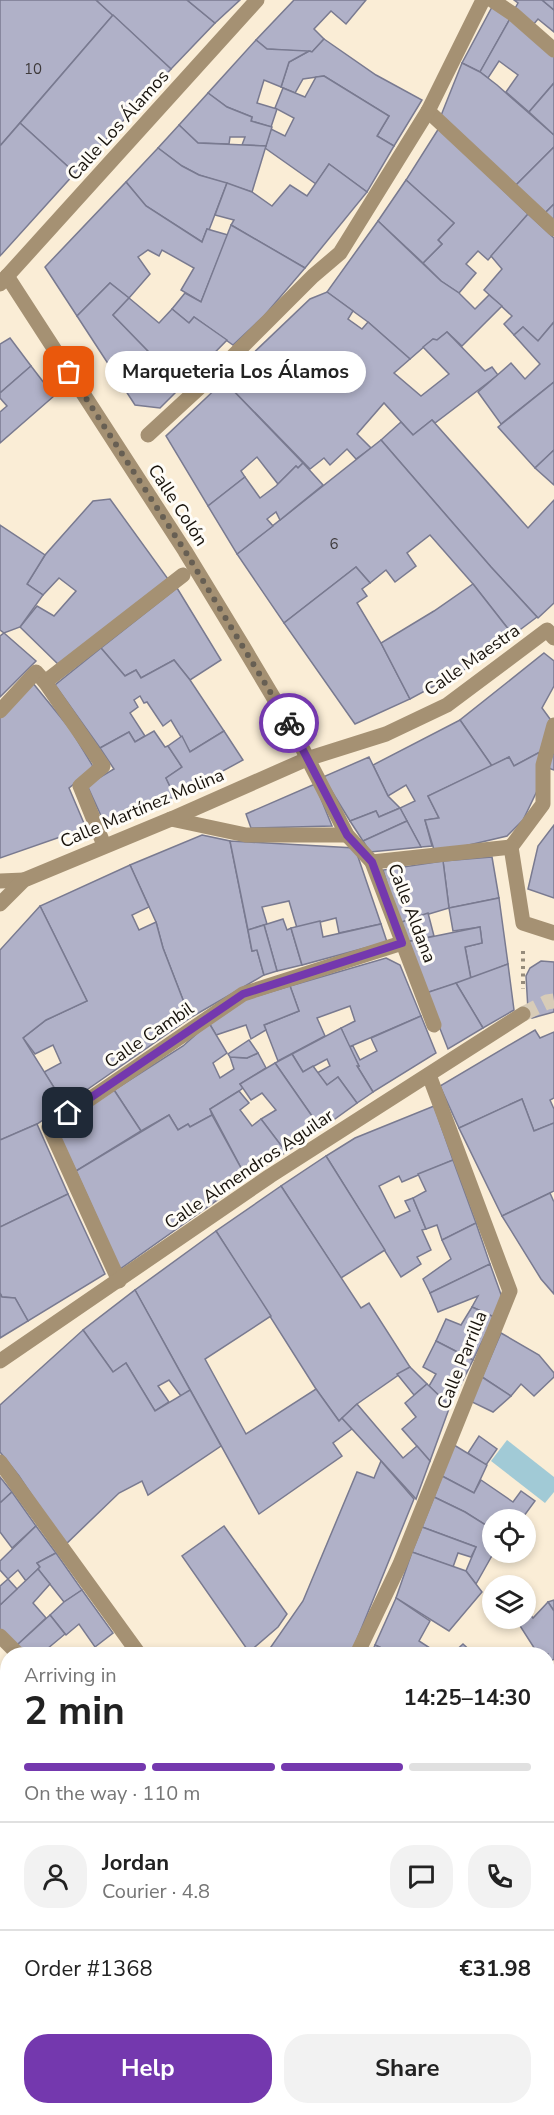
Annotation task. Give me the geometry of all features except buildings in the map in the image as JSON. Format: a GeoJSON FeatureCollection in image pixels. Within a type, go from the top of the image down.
{"type":"FeatureCollection","features":[{"type":"Feature","properties":{"kind":"street","name":"Calle Los Álamos"},"geometry":{"type":"LineString","coordinates":[[3,280],[257,0]]}},
{"type":"Feature","properties":{"kind":"street"},"geometry":{"type":"LineString","coordinates":[[148,435],[339,253],[428,111],[483,0]]}},
{"type":"Feature","properties":{"kind":"street"},"geometry":{"type":"LineString","coordinates":[[492,0],[513,14],[554,50]]}},
{"type":"Feature","properties":{"kind":"street"},"geometry":{"type":"LineString","coordinates":[[428,111],[554,229]]}},
{"type":"Feature","properties":{"kind":"street","name":"Calle Colón"},"geometry":{"type":"LineString","coordinates":[[3,280],[185,551],[294,732],[307,759]]}},
{"type":"Feature","properties":{"kind":"street"},"geometry":{"type":"LineString","coordinates":[[45,682],[183,575]]}},
{"type":"Feature","properties":{"kind":"street","name":"Calle Maestra"},"geometry":{"type":"LineString","coordinates":[[307,759],[386,734],[447,705],[552,631]]}},
{"type":"Feature","properties":{"kind":"street"},"geometry":{"type":"LineString","coordinates":[[0,711],[36,672],[45,682],[103,766],[80,786],[104,845]]}},
{"type":"Feature","properties":{"kind":"street"},"geometry":{"type":"LineString","coordinates":[[554,725],[543,765],[543,804],[511,847],[523,923],[554,933]]}},
{"type":"Feature","properties":{"kind":"street","name":"Calle Martínez Molina"},"geometry":{"type":"LineString","coordinates":[[0,904],[24,880],[307,759]]}},
{"type":"Feature","properties":{"kind":"street","name":"Calle Aldana"},"geometry":{"type":"LineString","coordinates":[[307,759],[347,835],[372,862],[434,1025]]}},
{"type":"Feature","properties":{"kind":"street"},"geometry":{"type":"LineString","coordinates":[[171,819],[246,835],[347,835]]}},
{"type":"Feature","properties":{"kind":"street"},"geometry":{"type":"LineString","coordinates":[[372,862],[511,847]]}},
{"type":"Feature","properties":{"kind":"street"},"geometry":{"type":"LineString","coordinates":[[0,881],[24,880]]}},
{"type":"Feature","properties":{"kind":"street","name":"Calle Cambil"},"geometry":{"type":"LineString","coordinates":[[119,1281],[49,1127],[243,994],[402,943]]}},
{"type":"Feature","properties":{"kind":"street","name":"Calle Almendros Aguilar"},"geometry":{"type":"LineString","coordinates":[[0,1361],[270,1176],[523,1014]]}},
{"type":"Feature","properties":{"kind":"street","name":"Calle Parrilla"},"geometry":{"type":"LineString","coordinates":[[360,1647],[400,1564],[510,1291],[429,1075]]}},
{"type":"Feature","properties":{"kind":"street"},"geometry":{"type":"LineString","coordinates":[[0,1462],[134,1647]]}},
{"type":"Feature","properties":{"kind":"street"},"geometry":{"type":"LineString","coordinates":[[0,1636],[11,1647]]}},
{"type":"Feature","properties":{"kind":"path"},"geometry":{"type":"LineString","coordinates":[[523,923],[523,1014]]}},
{"type":"Feature","properties":{"kind":"water"},"geometry":{"type":"Polygon","coordinates":[[[507,1440],[554,1477],[554,1492],[545,1503],[491,1461],[507,1440]]]}},
{"type":"Feature","properties":{"kind":"tunnel"},"geometry":{"type":"LineString","coordinates":[[523,1014],[554,1001]]}},
{"type":"Feature","properties":{"kind":"way so far"},"geometry":{"type":"LineString","coordinates":[[69,372],[185,551],[289,723]]}},
{"type":"Feature","properties":{"kind":"place","name":"Marqueteria Los Álamos"},"geometry":{"type":"Point","coordinates":[69,372]}},
{"type":"Feature","properties":{"kind":"route"},"geometry":{"type":"LineString","coordinates":[[68,1113],[243,994],[402,943],[372,862],[347,835],[289,723]]}}]}
